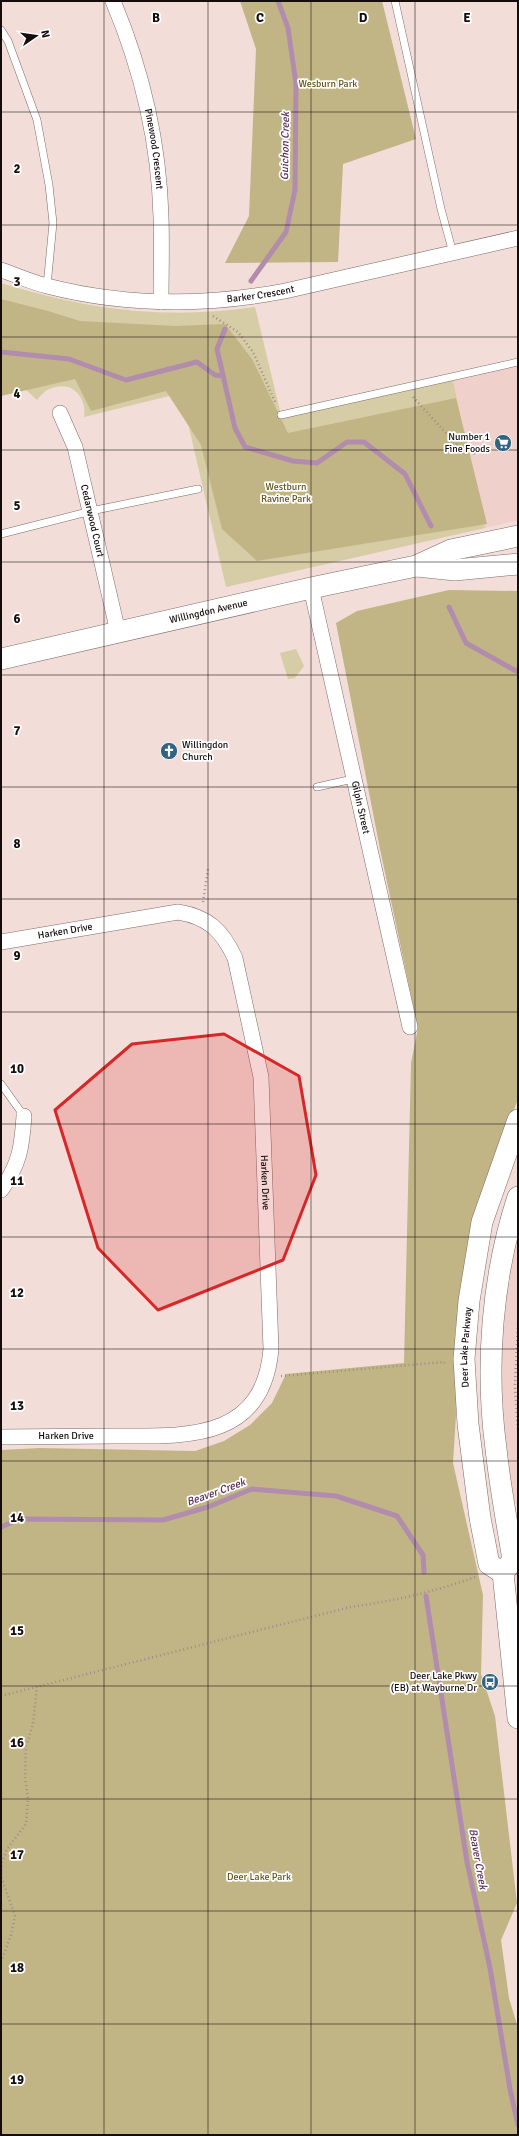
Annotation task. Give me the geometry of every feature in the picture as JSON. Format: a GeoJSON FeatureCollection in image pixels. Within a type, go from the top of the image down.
{"type":"FeatureCollection","features":[{"type":"Feature","properties":{"kind":"main road","name":"Willingdon Avenue"},"geometry":{"type":"LineString","coordinates":[[1,659],[311,588],[416,566],[451,550],[518,536]]}},
{"type":"Feature","properties":{"kind":"main road","name":"Willingdon Avenue"},"geometry":{"type":"LineString","coordinates":[[416,566],[455,570],[518,564]]}},
{"type":"Feature","properties":{"kind":"main road","name":"Deer Lake Parkway"},"geometry":{"type":"LineString","coordinates":[[518,1120],[482,1222],[469,1301],[464,1359],[468,1424],[484,1540],[501,1566],[518,1718]]}},
{"type":"Feature","properties":{"kind":"main road","name":"Deer Lake Parkway"},"geometry":{"type":"LineString","coordinates":[[501,1566],[514,1534],[495,1448],[492,1399],[492,1350],[495,1302],[502,1261],[518,1197]]}},
{"type":"Feature","properties":{"kind":"main road"},"geometry":{"type":"LineString","coordinates":[[484,1540],[514,1534]]}},
{"type":"Feature","properties":{"kind":"street","name":"Pinewood Crescent"},"geometry":{"type":"LineString","coordinates":[[113,1],[141,79],[156,147],[162,218],[161,302]]}},
{"type":"Feature","properties":{"kind":"street","name":"Barker Crescent"},"geometry":{"type":"LineString","coordinates":[[1,270],[47,286],[96,295],[161,302],[210,302],[251,298],[518,238]]}},
{"type":"Feature","properties":{"kind":"street","name":"Cedarwood Court"},"geometry":{"type":"LineString","coordinates":[[60,413],[75,447],[118,632]]}},
{"type":"Feature","properties":{"kind":"street","name":"Gilpin Street"},"geometry":{"type":"LineString","coordinates":[[311,588],[410,1027]]}},
{"type":"Feature","properties":{"kind":"street","name":"Harken Drive"},"geometry":{"type":"LineString","coordinates":[[1,942],[168,912],[178,912],[199,916],[216,928],[230,947],[235,958],[260,1070],[263,1099],[271,1342],[268,1374],[256,1396],[241,1412],[223,1425],[204,1432],[180,1436],[1,1437]]}},
{"type":"Feature","properties":{"kind":"street"},"geometry":{"type":"LineString","coordinates":[[1,1190],[8,1181],[22,1149],[24,1116]]}},
{"type":"Feature","properties":{"kind":"lane"},"geometry":{"type":"LineString","coordinates":[[396,1],[441,209],[453,253]]}},
{"type":"Feature","properties":{"kind":"lane"},"geometry":{"type":"LineString","coordinates":[[1,30],[8,41],[37,120],[49,185],[53,223],[47,286]]}},
{"type":"Feature","properties":{"kind":"lane"},"geometry":{"type":"LineString","coordinates":[[281,415],[518,362]]}},
{"type":"Feature","properties":{"kind":"lane"},"geometry":{"type":"LineString","coordinates":[[1,534],[91,511],[198,489]]}},
{"type":"Feature","properties":{"kind":"lane"},"geometry":{"type":"LineString","coordinates":[[317,787],[353,779]]}},
{"type":"Feature","properties":{"kind":"lane"},"geometry":{"type":"LineString","coordinates":[[1,1084],[24,1116]]}},
{"type":"Feature","properties":{"kind":"path"},"geometry":{"type":"LineString","coordinates":[[213,316],[238,332],[252,352],[281,415]]}},
{"type":"Feature","properties":{"kind":"path"},"geometry":{"type":"LineString","coordinates":[[403,387],[456,444],[475,454]]}},
{"type":"Feature","properties":{"kind":"path"},"geometry":{"type":"LineString","coordinates":[[199,916],[205,892],[208,869]]}},
{"type":"Feature","properties":{"kind":"path"},"geometry":{"type":"LineString","coordinates":[[518,1324],[515,1386],[518,1430]]}},
{"type":"Feature","properties":{"kind":"path"},"geometry":{"type":"LineString","coordinates":[[268,1374],[282,1376],[444,1362],[448,1366]]}},
{"type":"Feature","properties":{"kind":"path"},"geometry":{"type":"LineString","coordinates":[[1,1696],[350,1607],[399,1600],[446,1588],[501,1566]]}},
{"type":"Feature","properties":{"kind":"path"},"geometry":{"type":"LineString","coordinates":[[1,1962],[11,1935],[15,1916],[1,1876],[2,1863],[7,1849],[26,1824],[28,1799],[25,1778],[26,1747],[33,1724],[37,1686]]}},
{"type":"Feature","properties":{"kind":"highlighted area"},"geometry":{"type":"Polygon","coordinates":[[[224,1034],[299,1076],[316,1175],[283,1260],[158,1310],[98,1248],[55,1110],[132,1044],[224,1034]]]}},
{"type":"Feature","properties":{"kind":"shaded area"},"geometry":{"type":"Polygon","coordinates":[[[518,362],[518,520],[485,528],[452,376],[518,362]]]}},
{"type":"Feature","properties":{"kind":"shaded area"},"geometry":{"type":"Polygon","coordinates":[[[518,1228],[518,1508],[512,1496],[501,1404],[502,1329],[510,1266],[518,1228]]]}},
{"type":"Feature","properties":{"kind":"green space","name":"Wesburn Park"},"geometry":{"type":"Polygon","coordinates":[[[240,1],[382,1],[416,139],[343,164],[338,262],[225,263],[249,216],[256,49],[240,1]]]}},
{"type":"Feature","properties":{"kind":"green space","name":"Westburn Ravine Park"},"geometry":{"type":"Polygon","coordinates":[[[1,283],[65,300],[127,310],[189,313],[255,307],[281,415],[452,376],[485,528],[226,587],[181,393],[84,417],[82,399],[77,392],[69,387],[59,386],[51,388],[43,393],[37,400],[24,388],[1,393],[1,283]]]}},
{"type":"Feature","properties":{"kind":"green space","name":"Westburn Ravine Park"},"geometry":{"type":"Polygon","coordinates":[[[1,299],[80,321],[175,326],[225,324],[252,359],[288,433],[456,398],[487,524],[257,561],[222,529],[201,445],[166,391],[91,411],[75,379],[1,396],[1,299]]]}},
{"type":"Feature","properties":{"kind":"green space","name":"Deer Lake Park"},"geometry":{"type":"Polygon","coordinates":[[[449,590],[518,591],[518,1099],[475,1213],[460,1294],[455,1333],[456,1415],[453,1463],[483,1595],[481,1674],[495,1716],[517,1903],[501,1940],[509,1998],[518,2028],[518,2135],[1,2135],[1,1450],[40,1448],[195,1451],[224,1441],[250,1425],[272,1403],[286,1374],[404,1363],[411,1063],[418,1028],[380,849],[336,623],[357,611],[449,590]]]}},
{"type":"Feature","properties":{"kind":"green space"},"geometry":{"type":"Polygon","coordinates":[[[296,649],[304,666],[294,679],[288,679],[280,653],[296,649]]]}},
{"type":"Feature","properties":{"kind":"waterway","name":"Guichon Creek"},"geometry":{"type":"LineString","coordinates":[[251,281],[286,232],[295,190],[296,84],[288,28],[278,1]]}},
{"type":"Feature","properties":{"kind":"waterway"},"geometry":{"type":"LineString","coordinates":[[225,329],[217,349],[235,428],[245,447],[293,461],[317,463],[347,442],[364,442],[405,474],[431,526]]}},
{"type":"Feature","properties":{"kind":"waterway"},"geometry":{"type":"LineString","coordinates":[[1,352],[69,359],[126,380],[197,362],[215,375],[223,376]]}},
{"type":"Feature","properties":{"kind":"waterway"},"geometry":{"type":"LineString","coordinates":[[449,607],[466,643],[518,672]]}},
{"type":"Feature","properties":{"kind":"waterway","name":"Beaver Creek"},"geometry":{"type":"LineString","coordinates":[[1,1527],[19,1519],[163,1520],[208,1507],[252,1489],[336,1496],[397,1516],[423,1555],[424,1572]]}},
{"type":"Feature","properties":{"kind":"waterway","name":"Beaver Creek"},"geometry":{"type":"LineString","coordinates":[[426,1596],[467,1862],[490,1968],[510,2089],[518,2125]]}},
{"type":"Feature","properties":{"kind":"place","name":"Number 1 Fine Foods"},"geometry":{"type":"Point","coordinates":[503,443]}},
{"type":"Feature","properties":{"kind":"place","name":"Willingdon Church"},"geometry":{"type":"Point","coordinates":[169,751]}},
{"type":"Feature","properties":{"kind":"place","name":"Deer Lake Pkwy (EB) at Wayburne Dr"},"geometry":{"type":"Point","coordinates":[490,1682]}}]}
